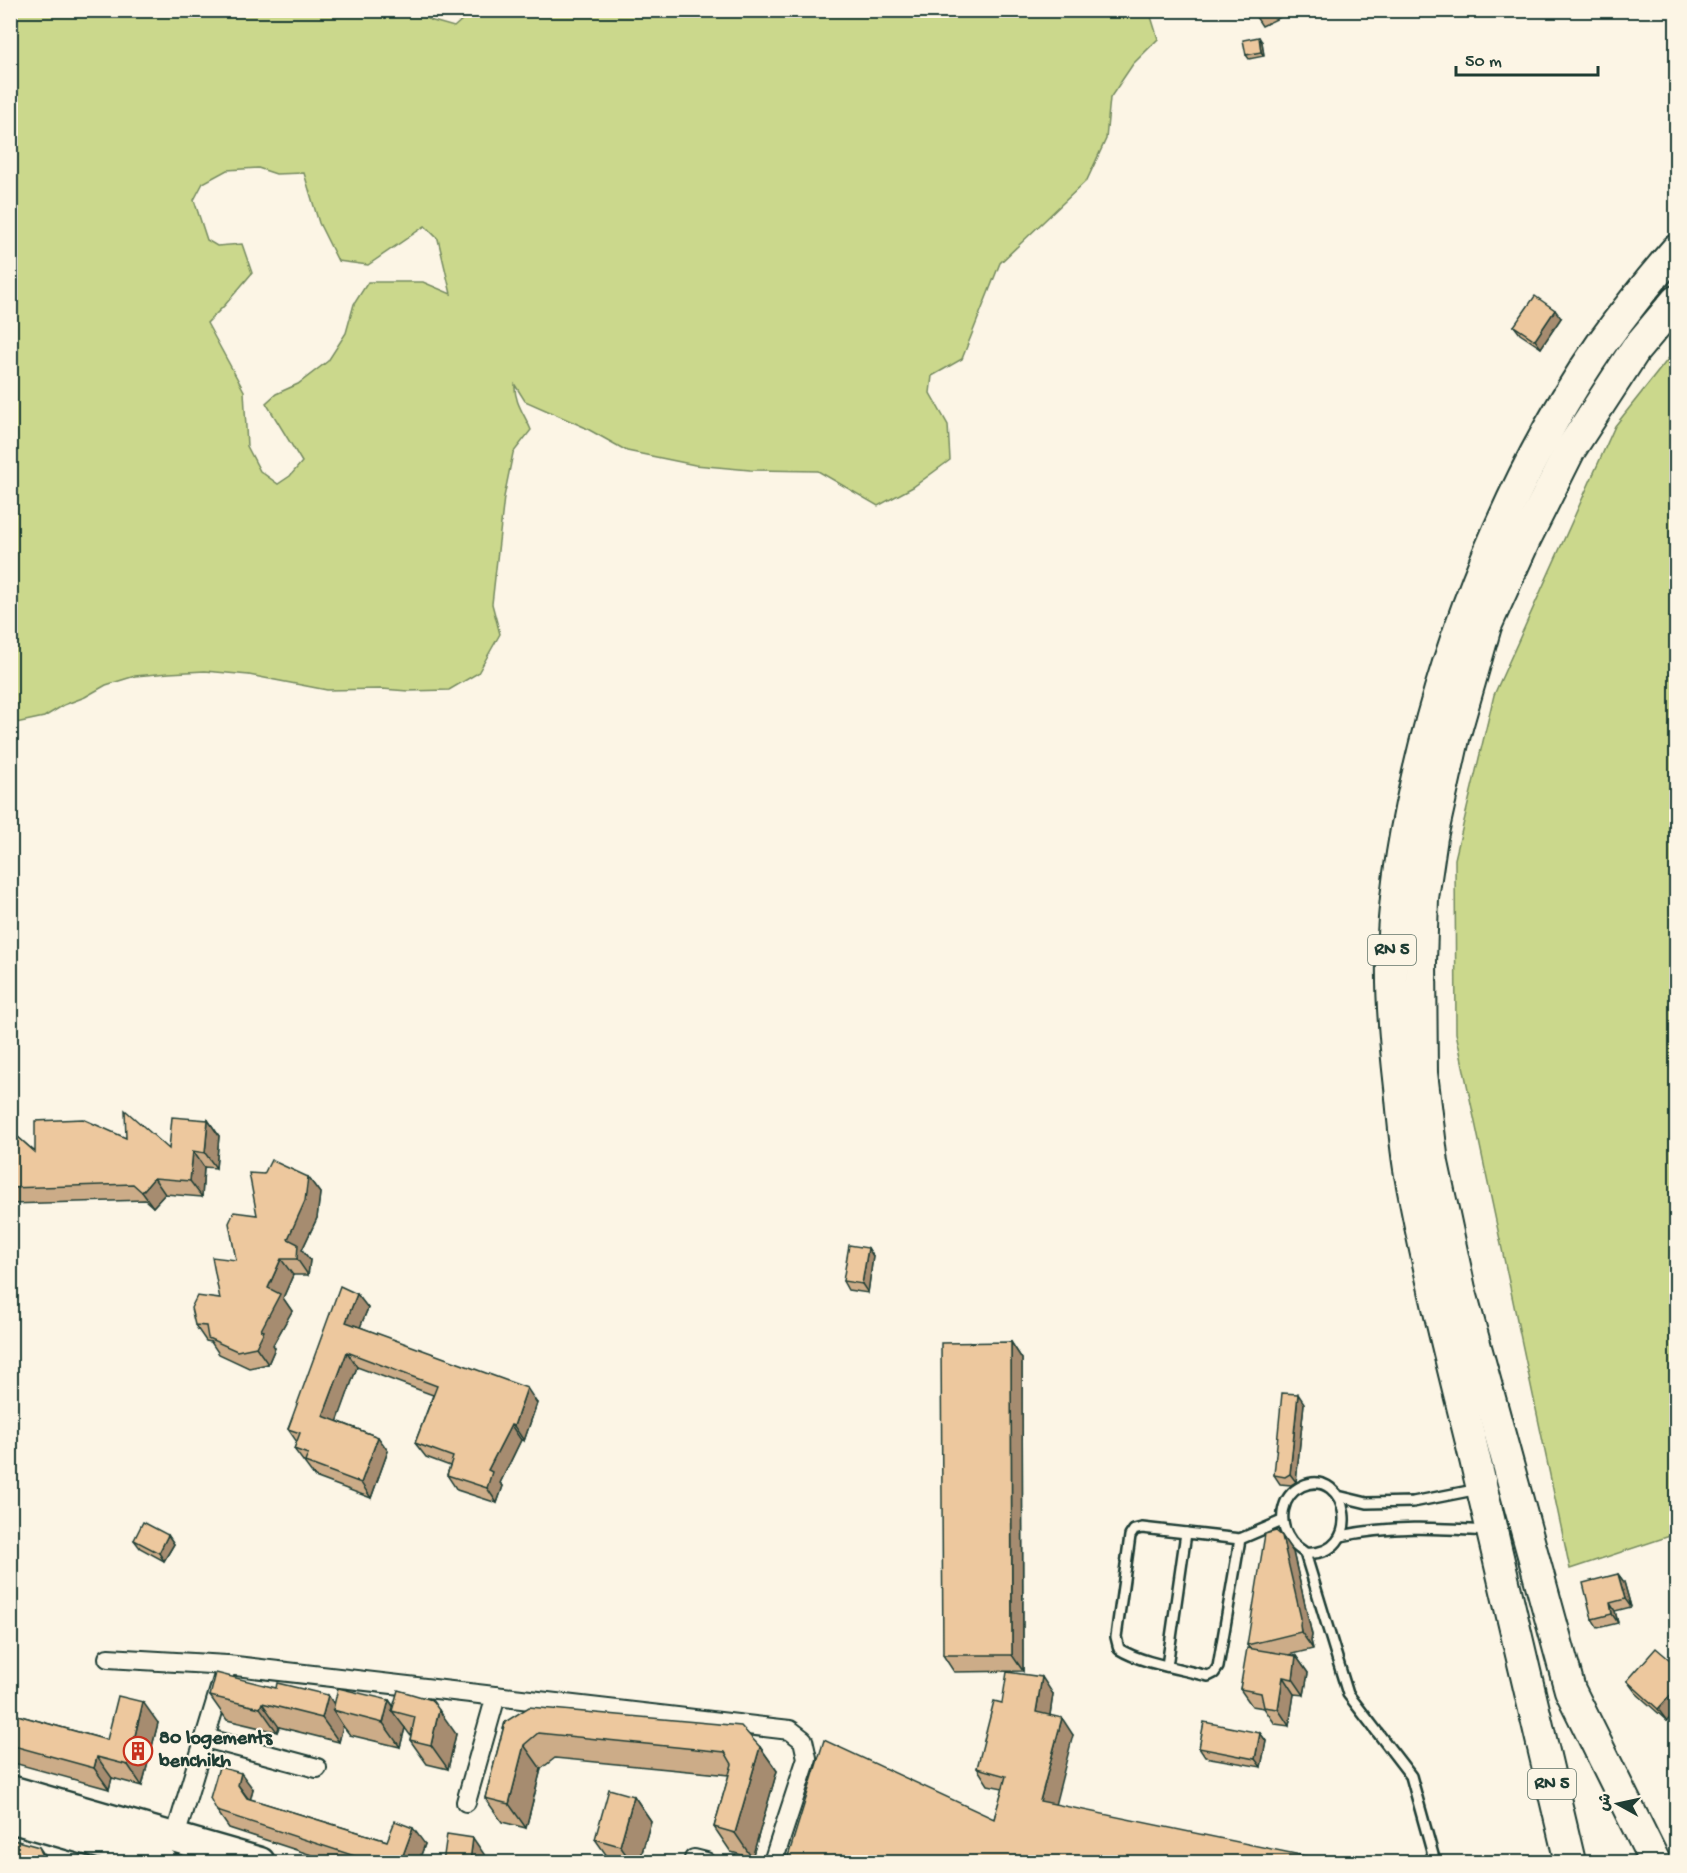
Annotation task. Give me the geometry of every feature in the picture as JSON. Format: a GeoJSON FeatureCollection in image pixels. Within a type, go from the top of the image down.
{"type":"FeatureCollection","features":[{"type":"Feature","properties":{"kind":"highway","name":"RN 5"},"geometry":{"type":"LineString","coordinates":[[1570,1863],[1534,1704],[1437,1306],[1410,1176],[1395,1038],[1392,958],[1398,880],[1410,808],[1429,724],[1477,582],[1532,458],[1568,396],[1602,343],[1647,284],[1677,250]]}},
{"type":"Feature","properties":{"kind":"highway","name":"RN 5"},"geometry":{"type":"LineString","coordinates":[[1652,1857],[1570,1690],[1460,1289],[1432,1163],[1422,1073],[1421,962],[1423,898],[1432,837],[1455,734],[1486,626],[1524,542],[1570,450],[1635,350],[1677,301]]}},
{"type":"Feature","properties":{"kind":"main road"},"geometry":{"type":"LineString","coordinates":[[10,1790],[260,1863]]}},
{"type":"Feature","properties":{"kind":"main road"},"geometry":{"type":"LineString","coordinates":[[10,1818],[156,1860]]}},
{"type":"Feature","properties":{"kind":"main road"},"geometry":{"type":"LineString","coordinates":[[118,1849],[141,1828]]}},
{"type":"Feature","properties":{"kind":"main road"},"geometry":{"type":"LineString","coordinates":[[141,1828],[156,1860]]}},
{"type":"Feature","properties":{"kind":"street"},"geometry":{"type":"LineString","coordinates":[[108,1658],[226,1665],[790,1730],[803,1740],[807,1758],[773,1863]]}},
{"type":"Feature","properties":{"kind":"street"},"geometry":{"type":"LineString","coordinates":[[175,1837],[226,1665]]}},
{"type":"Feature","properties":{"kind":"street"},"geometry":{"type":"LineString","coordinates":[[466,1802],[496,1696]]}},
{"type":"Feature","properties":{"kind":"street"},"geometry":{"type":"LineString","coordinates":[[205,1738],[317,1768]]}},
{"type":"Feature","properties":{"kind":"lane"},"geometry":{"type":"LineString","coordinates":[[1305,1553],[1322,1552],[1334,1547],[1341,1536],[1344,1520],[1342,1506],[1338,1496],[1329,1486],[1306,1485],[1294,1490],[1287,1498],[1282,1521],[1292,1542],[1305,1553],[1348,1694],[1411,1776],[1435,1863]]}},
{"type":"Feature","properties":{"kind":"lane"},"geometry":{"type":"LineString","coordinates":[[1338,1496],[1366,1503],[1413,1502],[1482,1489]]}},
{"type":"Feature","properties":{"kind":"lane"},"geometry":{"type":"LineString","coordinates":[[1240,1539],[1218,1667],[1214,1673],[1208,1676],[1167,1666],[1119,1649],[1116,1638],[1130,1536],[1134,1530],[1142,1528],[1240,1539],[1282,1521]]}},
{"type":"Feature","properties":{"kind":"lane"},"geometry":{"type":"LineString","coordinates":[[1341,1536],[1368,1530],[1404,1528],[1492,1532]]}},
{"type":"Feature","properties":{"kind":"lane"},"geometry":{"type":"LineString","coordinates":[[1167,1666],[1186,1533]]}},
{"type":"Feature","properties":{"kind":"green space"},"geometry":{"type":"Polygon","coordinates":[[[406,10],[454,27],[473,10],[1149,10],[1158,39],[1133,64],[1110,98],[1106,139],[1087,180],[1000,263],[962,359],[932,376],[930,393],[948,425],[950,460],[913,487],[878,506],[818,471],[750,470],[695,465],[627,451],[584,427],[525,401],[515,385],[518,403],[531,430],[513,453],[504,497],[492,604],[500,634],[478,673],[449,690],[408,691],[327,690],[249,675],[205,671],[135,676],[106,685],[44,717],[16,723],[11,722],[11,11],[406,10]],[[258,168],[227,170],[203,183],[194,200],[207,240],[217,246],[242,244],[252,273],[207,323],[244,391],[247,446],[260,471],[278,484],[290,476],[302,462],[266,403],[276,394],[298,384],[328,361],[346,333],[354,304],[368,282],[423,282],[451,294],[438,239],[425,226],[368,265],[338,261],[319,223],[304,173],[276,174],[258,168]]]}},
{"type":"Feature","properties":{"kind":"green space"},"geometry":{"type":"Polygon","coordinates":[[[1676,349],[1676,1534],[1570,1569],[1456,1033],[1455,859],[1494,695],[1615,426],[1676,349]]]}},
{"type":"Feature","properties":{"kind":"building"},"geometry":{"type":"Polygon","coordinates":[[[1253,10],[1270,10],[1256,17],[1253,10]]]}},
{"type":"Feature","properties":{"kind":"building"},"geometry":{"type":"Polygon","coordinates":[[[1259,37],[1261,52],[1246,55],[1243,40],[1259,37]]]}},
{"type":"Feature","properties":{"kind":"building"},"geometry":{"type":"Polygon","coordinates":[[[1535,296],[1555,310],[1535,340],[1514,326],[1535,296]]]}},
{"type":"Feature","properties":{"kind":"building"},"geometry":{"type":"Polygon","coordinates":[[[125,1110],[169,1149],[172,1117],[208,1120],[205,1153],[193,1151],[190,1181],[154,1178],[142,1192],[133,1184],[10,1188],[10,1130],[35,1152],[35,1121],[83,1119],[126,1138],[125,1110]]]}},
{"type":"Feature","properties":{"kind":"building"},"geometry":{"type":"Polygon","coordinates":[[[271,1160],[308,1177],[305,1201],[288,1239],[298,1244],[297,1259],[281,1259],[268,1288],[280,1294],[261,1330],[264,1331],[256,1347],[237,1351],[208,1338],[206,1326],[195,1325],[191,1308],[197,1296],[220,1299],[212,1257],[236,1260],[229,1223],[234,1212],[257,1215],[249,1173],[264,1174],[271,1160]]]}},
{"type":"Feature","properties":{"kind":"building"},"geometry":{"type":"Polygon","coordinates":[[[849,1245],[868,1248],[862,1284],[843,1281],[849,1245]]]}},
{"type":"Feature","properties":{"kind":"building"},"geometry":{"type":"Polygon","coordinates":[[[340,1286],[357,1294],[346,1322],[527,1388],[514,1426],[511,1425],[488,1470],[492,1472],[487,1488],[447,1475],[453,1457],[415,1443],[437,1386],[347,1352],[323,1416],[378,1437],[361,1483],[305,1462],[308,1454],[294,1449],[300,1433],[288,1429],[340,1286]]]}},
{"type":"Feature","properties":{"kind":"building"},"geometry":{"type":"Polygon","coordinates":[[[1011,1342],[1012,1655],[943,1655],[941,1343],[1011,1342]]]}},
{"type":"Feature","properties":{"kind":"building"},"geometry":{"type":"Polygon","coordinates":[[[1282,1393],[1298,1394],[1290,1474],[1285,1477],[1274,1475],[1282,1393]]]}},
{"type":"Feature","properties":{"kind":"building"},"geometry":{"type":"Polygon","coordinates":[[[143,1522],[168,1535],[159,1553],[134,1540],[143,1522]]]}},
{"type":"Feature","properties":{"kind":"building"},"geometry":{"type":"Polygon","coordinates":[[[1276,1531],[1282,1536],[1301,1618],[1301,1632],[1247,1645],[1265,1534],[1276,1531]]]}},
{"type":"Feature","properties":{"kind":"building"},"geometry":{"type":"Polygon","coordinates":[[[1618,1574],[1625,1599],[1610,1603],[1612,1614],[1592,1619],[1583,1583],[1618,1574]]]}},
{"type":"Feature","properties":{"kind":"building"},"geometry":{"type":"Polygon","coordinates":[[[1247,1648],[1296,1656],[1293,1679],[1283,1677],[1278,1709],[1264,1707],[1261,1693],[1240,1689],[1247,1648]]]}},
{"type":"Feature","properties":{"kind":"building"},"geometry":{"type":"Polygon","coordinates":[[[1656,1648],[1677,1666],[1677,1688],[1658,1709],[1627,1681],[1656,1648]]]}},
{"type":"Feature","properties":{"kind":"building"},"geometry":{"type":"Polygon","coordinates":[[[1007,1672],[1042,1677],[1036,1712],[1062,1718],[1040,1801],[1339,1863],[786,1863],[824,1740],[994,1819],[1006,1776],[977,1768],[994,1701],[1002,1703],[1007,1672]]]}},
{"type":"Feature","properties":{"kind":"building"},"geometry":{"type":"Polygon","coordinates":[[[216,1673],[276,1688],[277,1683],[328,1695],[322,1718],[262,1703],[260,1708],[210,1696],[216,1673]]]}},
{"type":"Feature","properties":{"kind":"building"},"geometry":{"type":"Polygon","coordinates":[[[338,1688],[389,1700],[383,1723],[333,1710],[338,1688]]]}},
{"type":"Feature","properties":{"kind":"building"},"geometry":{"type":"Polygon","coordinates":[[[398,1690],[432,1700],[439,1710],[431,1745],[410,1740],[415,1717],[392,1711],[398,1690]]]}},
{"type":"Feature","properties":{"kind":"building"},"geometry":{"type":"Polygon","coordinates":[[[118,1696],[143,1702],[128,1765],[97,1757],[94,1768],[10,1745],[10,1713],[107,1740],[118,1696]]]}},
{"type":"Feature","properties":{"kind":"building"},"geometry":{"type":"Polygon","coordinates":[[[529,1707],[741,1726],[760,1747],[735,1833],[714,1827],[732,1764],[725,1752],[538,1733],[524,1745],[509,1804],[485,1798],[505,1722],[529,1707]]]}},
{"type":"Feature","properties":{"kind":"building"},"geometry":{"type":"Polygon","coordinates":[[[1204,1722],[1260,1733],[1255,1759],[1199,1748],[1204,1722]]]}},
{"type":"Feature","properties":{"kind":"building"},"geometry":{"type":"Polygon","coordinates":[[[219,1767],[241,1773],[238,1785],[247,1798],[387,1841],[395,1821],[413,1828],[402,1858],[376,1863],[217,1811],[210,1798],[219,1767]]]}},
{"type":"Feature","properties":{"kind":"building"},"geometry":{"type":"Polygon","coordinates":[[[609,1789],[634,1796],[620,1846],[595,1839],[609,1789]]]}},
{"type":"Feature","properties":{"kind":"building"},"geometry":{"type":"Polygon","coordinates":[[[447,1834],[473,1838],[470,1861],[476,1863],[443,1863],[447,1834]]]}},
{"type":"Feature","properties":{"kind":"building"},"geometry":{"type":"Polygon","coordinates":[[[10,1839],[39,1847],[46,1863],[10,1863],[10,1839]]]}},
{"type":"Feature","properties":{"kind":"place","name":"80 logements benchikh"},"geometry":{"type":"Point","coordinates":[138,1751]}}]}
